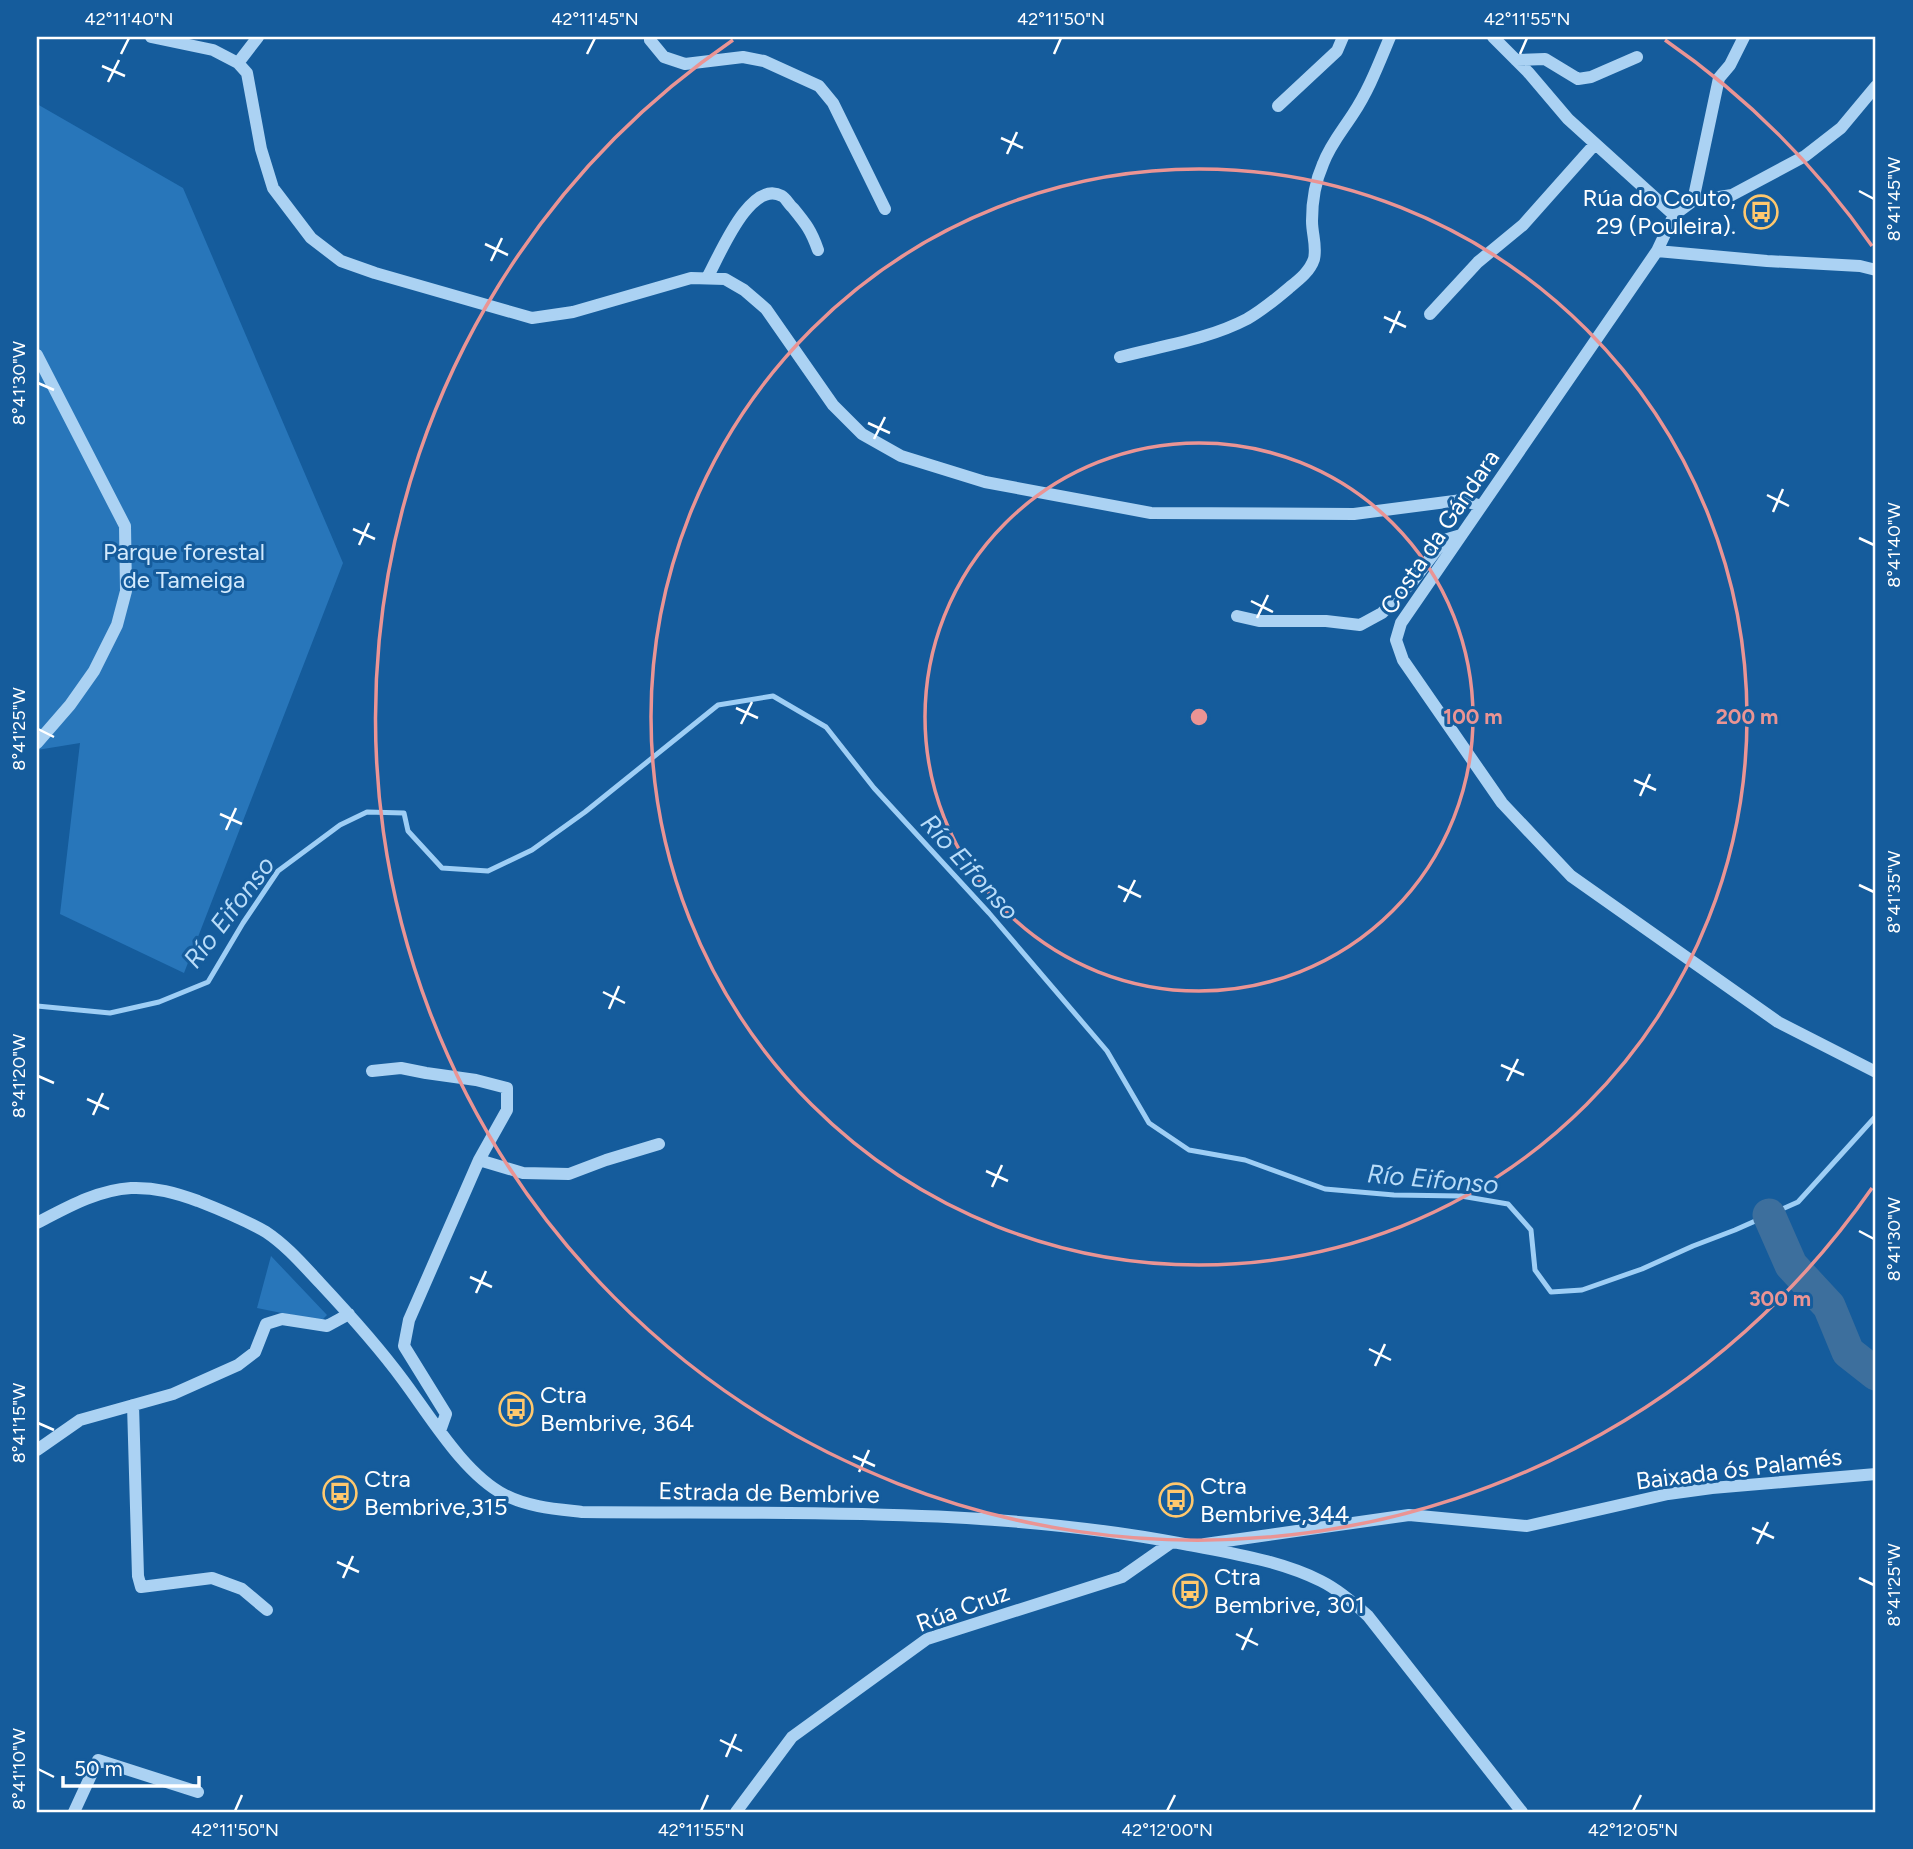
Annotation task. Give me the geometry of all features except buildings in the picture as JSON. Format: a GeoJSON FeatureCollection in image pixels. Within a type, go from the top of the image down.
{"type":"FeatureCollection","features":[{"type":"Feature","properties":{"kind":"street"},"geometry":{"type":"LineString","coordinates":[[151,37],[213,50],[238,63],[247,73],[261,149],[273,188],[311,238],[341,261],[375,273],[532,317],[573,312],[691,278],[725,279],[744,290],[766,309],[833,405],[862,434],[901,456],[974,479],[1151,513],[1354,514],[1462,499],[1481,506]]}},
{"type":"Feature","properties":{"kind":"street"},"geometry":{"type":"LineString","coordinates":[[238,63],[258,37]]}},
{"type":"Feature","properties":{"kind":"street"},"geometry":{"type":"LineString","coordinates":[[651,37],[650,40],[664,57],[685,64],[743,57],[764,61],[819,86],[833,103],[885,209]]}},
{"type":"Feature","properties":{"kind":"street"},"geometry":{"type":"LineString","coordinates":[[1278,106],[1337,51],[1343,37]]}},
{"type":"Feature","properties":{"kind":"street"},"geometry":{"type":"LineString","coordinates":[[1120,357],[1224,329],[1248,318],[1272,302],[1307,272],[1314,258],[1312,222],[1315,191],[1322,166],[1370,84],[1390,37]]}},
{"type":"Feature","properties":{"kind":"street"},"geometry":{"type":"LineString","coordinates":[[1493,37],[1568,119],[1674,215],[1693,201],[1732,195],[1805,156],[1841,128],[1876,86]]}},
{"type":"Feature","properties":{"kind":"street"},"geometry":{"type":"LineString","coordinates":[[1693,201],[1719,78],[1730,65],[1744,37]]}},
{"type":"Feature","properties":{"kind":"street"},"geometry":{"type":"LineString","coordinates":[[1516,60],[1545,59],[1578,79],[1591,77],[1637,57]]}},
{"type":"Feature","properties":{"kind":"street"},"geometry":{"type":"LineString","coordinates":[[1430,314],[1478,262],[1523,225],[1595,144]]}},
{"type":"Feature","properties":{"kind":"street"},"geometry":{"type":"LineString","coordinates":[[707,278],[742,214],[759,196],[771,193],[783,196],[811,230],[818,250]]}},
{"type":"Feature","properties":{"kind":"street","name":"Costa da Gándara"},"geometry":{"type":"LineString","coordinates":[[1674,215],[1657,251],[1401,623],[1396,640],[1403,660],[1502,803],[1571,876],[1779,1022],[1876,1072]]}},
{"type":"Feature","properties":{"kind":"street"},"geometry":{"type":"LineString","coordinates":[[1657,251],[1860,266],[1876,270]]}},
{"type":"Feature","properties":{"kind":"street"},"geometry":{"type":"LineString","coordinates":[[37,355],[125,526],[126,591],[117,625],[94,671],[70,705],[37,743]]}},
{"type":"Feature","properties":{"kind":"street"},"geometry":{"type":"LineString","coordinates":[[1237,616],[1259,621],[1325,621],[1360,625],[1382,613],[1412,582],[1444,540],[1461,535]]}},
{"type":"Feature","properties":{"kind":"street"},"geometry":{"type":"LineString","coordinates":[[372,1071],[401,1068],[476,1080],[507,1088],[507,1110],[479,1160],[409,1320],[404,1346],[446,1414],[440,1431]]}},
{"type":"Feature","properties":{"kind":"street"},"geometry":{"type":"LineString","coordinates":[[479,1160],[523,1173],[569,1174],[659,1144]]}},
{"type":"Feature","properties":{"kind":"street","name":"Estrada de Bembrive"},"geometry":{"type":"LineString","coordinates":[[37,1223],[110,1191],[138,1188],[165,1190],[213,1207],[265,1232],[294,1255],[349,1314],[401,1377],[455,1450],[482,1479],[513,1498],[541,1506],[582,1512],[931,1516],[1044,1524],[1133,1535],[1193,1546],[1306,1574],[1324,1582],[1354,1602],[1382,1632],[1522,1812]]}},
{"type":"Feature","properties":{"kind":"street"},"geometry":{"type":"LineString","coordinates":[[37,1450],[80,1420],[173,1394],[238,1365],[255,1352],[266,1324],[282,1319],[327,1326],[349,1314]]}},
{"type":"Feature","properties":{"kind":"street"},"geometry":{"type":"LineString","coordinates":[[133,1405],[138,1576],[141,1587],[212,1578],[242,1589],[267,1610]]}},
{"type":"Feature","properties":{"kind":"street","name":"Baixada ós Palamés"},"geometry":{"type":"LineString","coordinates":[[1193,1546],[1409,1515],[1527,1526],[1668,1494],[1876,1474]]}},
{"type":"Feature","properties":{"kind":"street","name":"Rúa Cruz"},"geometry":{"type":"LineString","coordinates":[[736,1812],[792,1737],[927,1639],[1122,1577],[1172,1542]]}},
{"type":"Feature","properties":{"kind":"street"},"geometry":{"type":"LineString","coordinates":[[74,1812],[98,1760],[198,1792]]}},
{"type":"Feature","properties":{"kind":"green space","name":"Parque forestal de Tameiga"},"geometry":{"type":"Polygon","coordinates":[[[37,104],[183,188],[343,563],[184,973],[60,914],[80,743],[37,750],[37,104]]]}},
{"type":"Feature","properties":{"kind":"green space"},"geometry":{"type":"Polygon","coordinates":[[[271,1256],[327,1315],[321,1321],[257,1308],[271,1256]]]}},
{"type":"Feature","properties":{"kind":"waterway","name":"Río Eifonso"},"geometry":{"type":"LineString","coordinates":[[37,1006],[110,1013],[159,1002],[208,982],[278,871],[340,825],[367,812],[404,813],[408,831],[442,868],[488,871],[532,850],[585,812],[718,705],[773,696],[826,727],[874,788],[989,913],[1107,1051],[1149,1123],[1189,1150],[1245,1160],[1325,1189],[1394,1195],[1461,1196],[1508,1204],[1531,1230],[1535,1270],[1551,1292],[1582,1290],[1642,1269],[1798,1202],[1876,1116]]}},
{"type":"Feature","properties":{"kind":"waterway"},"geometry":{"type":"LineString","coordinates":[[1769,1215],[1791,1265],[1829,1306],[1848,1352],[1876,1374]]}},
{"type":"Feature","properties":{"kind":"place","name":"Rúa do Couto, 29 (Pouleira)."},"geometry":{"type":"Point","coordinates":[1761,212]}},
{"type":"Feature","properties":{"kind":"place","name":"Ctra Bembrive, 364"},"geometry":{"type":"Point","coordinates":[516,1409]}},
{"type":"Feature","properties":{"kind":"place","name":"Ctra Bembrive,315"},"geometry":{"type":"Point","coordinates":[340,1493]}},
{"type":"Feature","properties":{"kind":"place","name":"Ctra Bembrive,344"},"geometry":{"type":"Point","coordinates":[1176,1500]}},
{"type":"Feature","properties":{"kind":"place","name":"Ctra Bembrive, 301"},"geometry":{"type":"Point","coordinates":[1190,1591]}}]}
